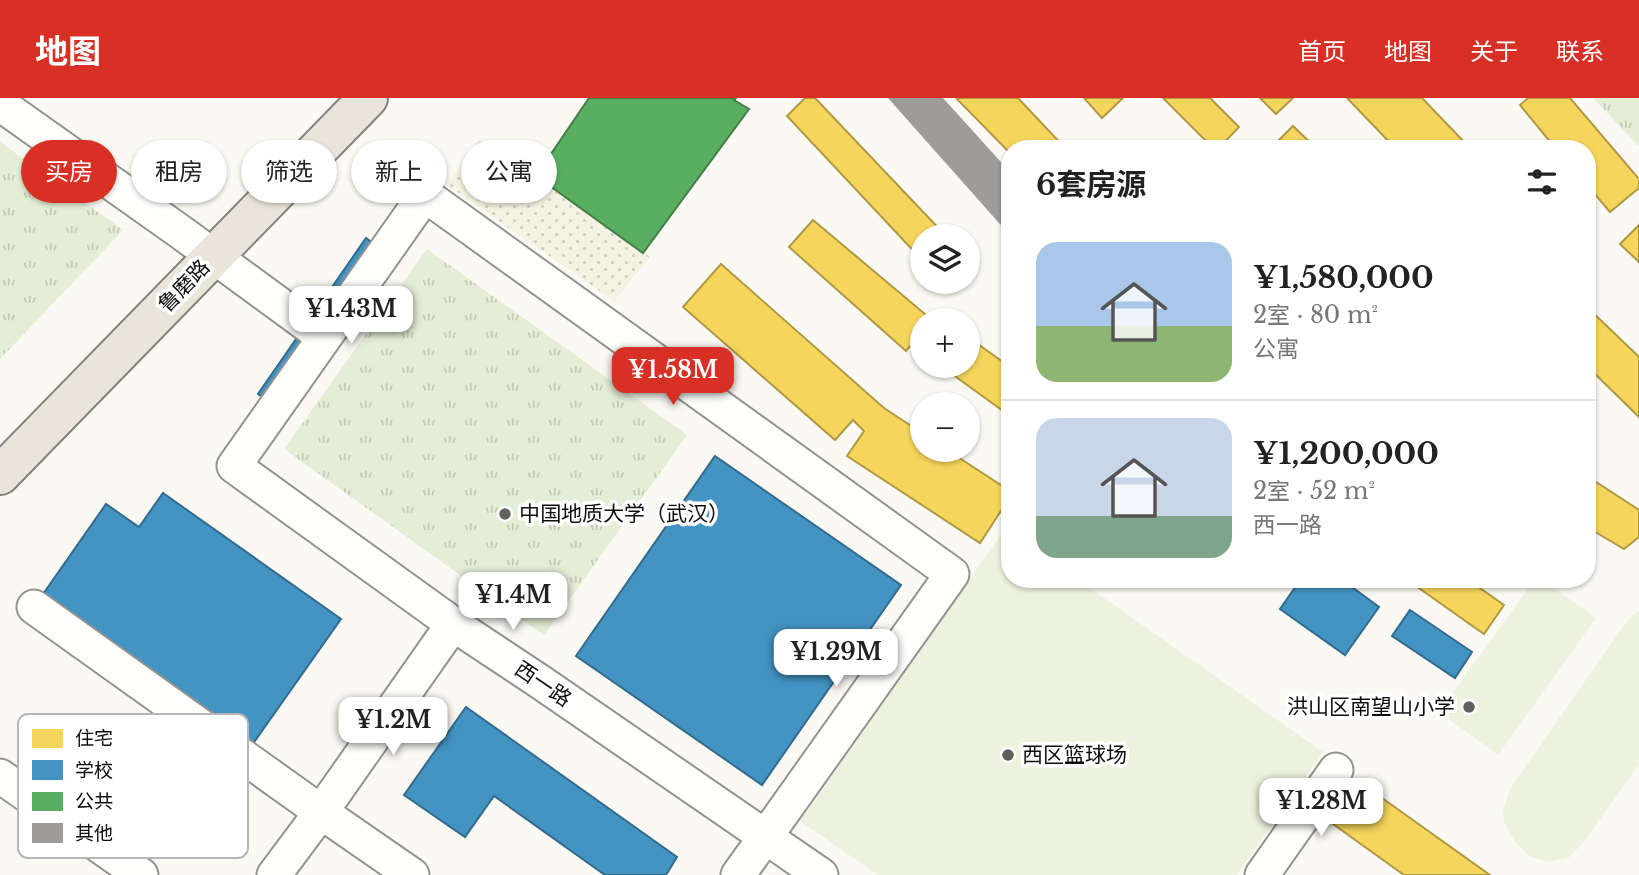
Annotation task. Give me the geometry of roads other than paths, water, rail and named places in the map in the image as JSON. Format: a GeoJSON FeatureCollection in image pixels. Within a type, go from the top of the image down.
{"type":"FeatureCollection","features":[{"type":"Feature","properties":{"kind":"main road","name":"鲁磨路"},"geometry":{"type":"LineString","coordinates":[[0,475],[204,250],[336,98]]}},
{"type":"Feature","properties":{"kind":"main road","name":"鲁磨路"},"geometry":{"type":"LineString","coordinates":[[0,448],[204,250],[368,98]]}},
{"type":"Feature","properties":{"kind":"street"},"geometry":{"type":"LineString","coordinates":[[0,104],[324,337],[425,195],[952,574],[738,875]]}},
{"type":"Feature","properties":{"kind":"street","name":"西一路"},"geometry":{"type":"LineString","coordinates":[[324,337],[234,466],[453,624],[821,875]]}},
{"type":"Feature","properties":{"kind":"street"},"geometry":{"type":"LineString","coordinates":[[34,607],[183,714]]}},
{"type":"Feature","properties":{"kind":"street"},"geometry":{"type":"LineString","coordinates":[[274,875],[453,624]]}},
{"type":"Feature","properties":{"kind":"street"},"geometry":{"type":"LineString","coordinates":[[248,760],[412,875]]}},
{"type":"Feature","properties":{"kind":"street"},"geometry":{"type":"LineString","coordinates":[[1262,875],[1336,770]]}},
{"type":"Feature","properties":{"kind":"street"},"geometry":{"type":"LineString","coordinates":[[0,776],[18,789]]}},
{"type":"Feature","properties":{"kind":"street"},"geometry":{"type":"LineString","coordinates":[[117,858],[141,875]]}},
{"type":"Feature","properties":{"kind":"place","name":"中国地质大学（武汉）"},"geometry":{"type":"Point","coordinates":[505,514]}},
{"type":"Feature","properties":{"kind":"place","name":"洪山区南望山小学"},"geometry":{"type":"Point","coordinates":[1469,707]}},
{"type":"Feature","properties":{"kind":"place","name":"西区篮球场"},"geometry":{"type":"Point","coordinates":[1008,755]}}]}
